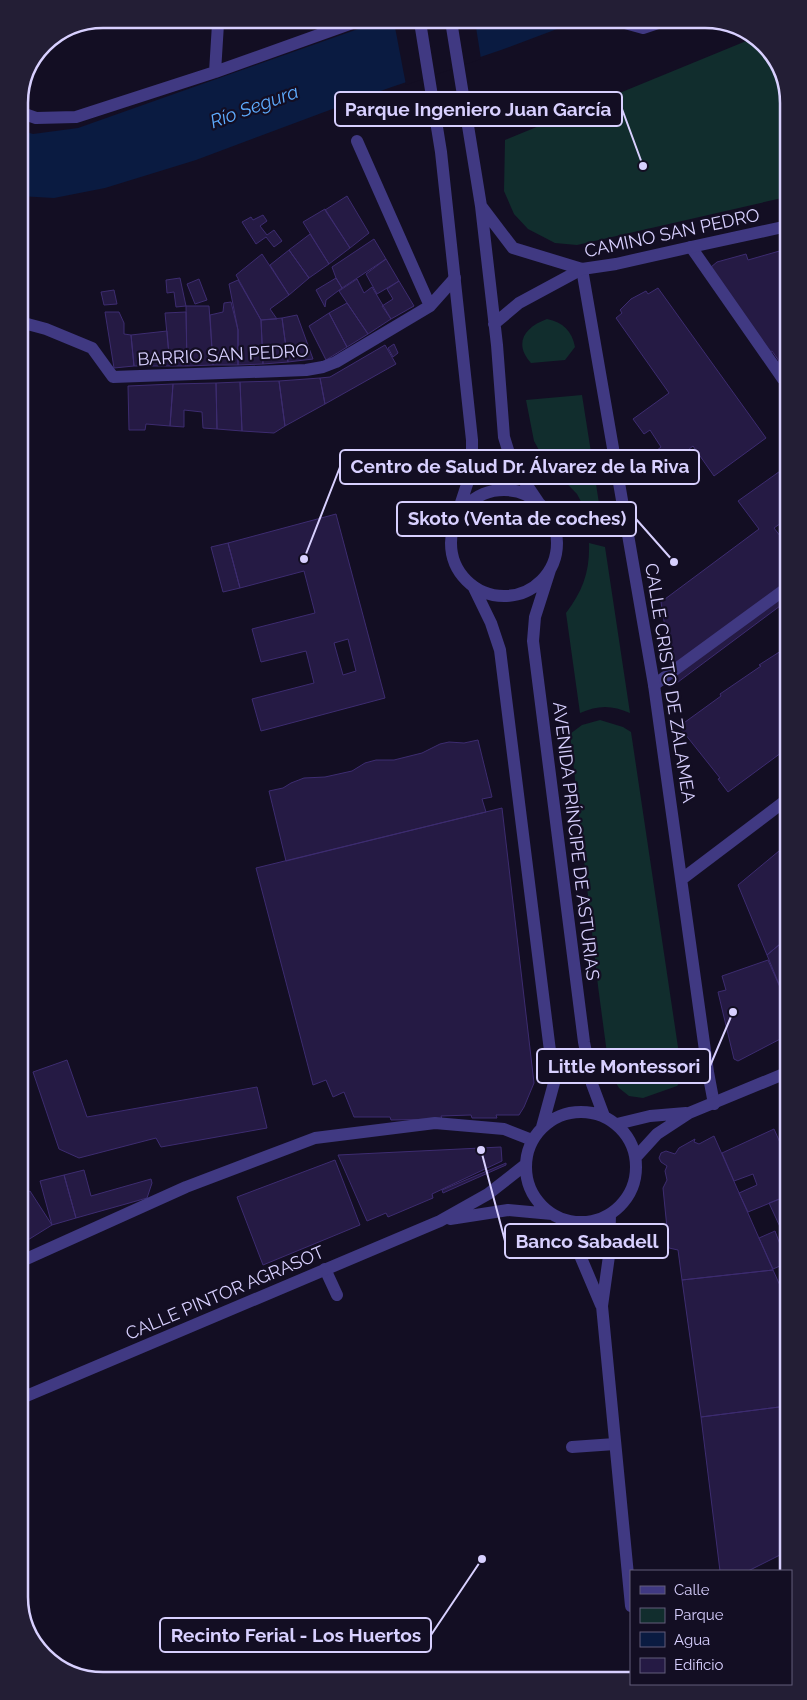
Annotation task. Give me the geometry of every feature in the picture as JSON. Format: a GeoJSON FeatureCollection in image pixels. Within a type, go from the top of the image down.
{"type":"FeatureCollection","features":[{"type":"Feature","properties":{"kind":"street"},"geometry":{"type":"LineString","coordinates":[[215,72],[218,27]]}},
{"type":"Feature","properties":{"kind":"street"},"geometry":{"type":"LineString","coordinates":[[28,115],[36,118],[76,117],[215,72],[340,27]]}},
{"type":"Feature","properties":{"kind":"street"},"geometry":{"type":"LineString","coordinates":[[421,28],[442,152],[472,440],[472,468],[451,536],[451,551],[458,572],[474,588],[491,622],[500,650],[554,1083],[542,1127]]}},
{"type":"Feature","properties":{"kind":"street"},"geometry":{"type":"LineString","coordinates":[[452,28],[481,206],[504,437],[512,463],[538,503],[551,517],[556,535],[556,553],[550,570],[539,583],[524,593],[507,597],[490,595],[474,588]]}},
{"type":"Feature","properties":{"kind":"street"},"geometry":{"type":"LineString","coordinates":[[357,141],[430,306]]}},
{"type":"Feature","properties":{"kind":"street"},"geometry":{"type":"LineString","coordinates":[[481,206],[514,248],[582,269]]}},
{"type":"Feature","properties":{"kind":"street","name":"CAMINO SAN PEDRO"},"geometry":{"type":"LineString","coordinates":[[494,324],[519,302],[582,269],[616,264],[691,246],[780,229]]}},
{"type":"Feature","properties":{"kind":"street"},"geometry":{"type":"LineString","coordinates":[[691,246],[780,375]]}},
{"type":"Feature","properties":{"kind":"street","name":"CALLE CRISTO DE ZALAMEA"},"geometry":{"type":"LineString","coordinates":[[582,269],[654,685],[714,1104]]}},
{"type":"Feature","properties":{"kind":"street","name":"BARRIO SAN PEDRO"},"geometry":{"type":"LineString","coordinates":[[28,324],[92,348],[113,377],[306,370],[336,362],[430,306],[455,278]]}},
{"type":"Feature","properties":{"kind":"street"},"geometry":{"type":"LineString","coordinates":[[455,521],[462,509],[473,500],[500,490],[514,491],[527,495],[538,503]]}},
{"type":"Feature","properties":{"kind":"street","name":"AVENIDA PRÍNCIPE DE ASTURIAS"},"geometry":{"type":"LineString","coordinates":[[550,570],[535,617],[533,641],[584,1042],[592,1084],[604,1116]]}},
{"type":"Feature","properties":{"kind":"street"},"geometry":{"type":"LineString","coordinates":[[654,685],[780,593]]}},
{"type":"Feature","properties":{"kind":"street"},"geometry":{"type":"LineString","coordinates":[[682,879],[780,805]]}},
{"type":"Feature","properties":{"kind":"street"},"geometry":{"type":"LineString","coordinates":[[618,1124],[650,1116],[688,1113],[780,1076]]}},
{"type":"Feature","properties":{"kind":"street"},"geometry":{"type":"LineString","coordinates":[[588,1111],[604,1116],[618,1124],[632,1145],[636,1157],[636,1174],[632,1190],[623,1204],[610,1214],[596,1220],[580,1222],[565,1220],[552,1214],[537,1201],[528,1184],[525,1165],[527,1152],[532,1140],[542,1127],[555,1117],[571,1112],[588,1111]]}},
{"type":"Feature","properties":{"kind":"street"},"geometry":{"type":"LineString","coordinates":[[636,1157],[657,1134],[688,1113]]}},
{"type":"Feature","properties":{"kind":"street"},"geometry":{"type":"LineString","coordinates":[[27,1259],[186,1187],[315,1138],[435,1123],[504,1129],[532,1140]]}},
{"type":"Feature","properties":{"kind":"street","name":"CALLE PINTOR AGRASOT"},"geometry":{"type":"LineString","coordinates":[[27,1396],[440,1221],[488,1194],[525,1165]]}},
{"type":"Feature","properties":{"kind":"street","name":"CALLE PINTOR AGRASOT"},"geometry":{"type":"LineString","coordinates":[[440,1221],[508,1210],[552,1214]]}},
{"type":"Feature","properties":{"kind":"street"},"geometry":{"type":"LineString","coordinates":[[610,1214],[608,1256],[602,1306],[630,1596]]}},
{"type":"Feature","properties":{"kind":"street"},"geometry":{"type":"LineString","coordinates":[[565,1220],[602,1306]]}},
{"type":"Feature","properties":{"kind":"street"},"geometry":{"type":"LineString","coordinates":[[325,1269],[337,1295]]}},
{"type":"Feature","properties":{"kind":"street"},"geometry":{"type":"LineString","coordinates":[[572,1447],[615,1444]]}},
{"type":"Feature","properties":{"kind":"green space"},"geometry":{"type":"Polygon","coordinates":[[[747,41],[764,57],[774,74],[778,88],[780,103],[780,198],[577,245],[555,243],[528,229],[514,214],[504,191],[505,140],[747,41]]]}},
{"type":"Feature","properties":{"kind":"green space"},"geometry":{"type":"Polygon","coordinates":[[[547,319],[558,322],[566,328],[572,336],[575,347],[565,360],[531,363],[523,349],[522,342],[524,336],[533,326],[547,319]]]}},
{"type":"Feature","properties":{"kind":"green space"},"geometry":{"type":"Polygon","coordinates":[[[582,395],[601,516],[587,513],[577,494],[545,461],[534,441],[526,400],[582,395]]]}},
{"type":"Feature","properties":{"kind":"green space"},"geometry":{"type":"Polygon","coordinates":[[[589,543],[605,547],[630,713],[605,707],[593,708],[580,713],[566,613],[577,597],[587,572],[589,543]]]}},
{"type":"Feature","properties":{"kind":"green space"},"geometry":{"type":"Polygon","coordinates":[[[600,720],[623,727],[631,732],[682,1074],[681,1081],[677,1086],[643,1098],[629,1096],[619,1088],[612,1076],[608,1061],[598,986],[570,734],[582,725],[600,720]]]}},
{"type":"Feature","properties":{"kind":"water","name":"Río Segura"},"geometry":{"type":"Polygon","coordinates":[[[363,27],[560,28],[386,89],[196,160],[105,188],[54,198],[28,197],[28,133],[33,134],[78,128],[363,27]]]}},
{"type":"Feature","properties":{"kind":"pier"},"geometry":{"type":"Polygon","coordinates":[[[395,27],[476,28],[481,59],[406,85],[395,27]]]}},
{"type":"Feature","properties":{"kind":"building"},"geometry":{"type":"Polygon","coordinates":[[[347,196],[369,233],[350,248],[325,210],[347,196]]]}},
{"type":"Feature","properties":{"kind":"building"},"geometry":{"type":"Polygon","coordinates":[[[325,209],[350,248],[329,264],[303,222],[325,209]]]}},
{"type":"Feature","properties":{"kind":"building"},"geometry":{"type":"Polygon","coordinates":[[[263,215],[267,221],[260,226],[267,235],[274,230],[282,241],[274,247],[266,237],[256,244],[242,222],[251,217],[253,220],[263,215]]]}},
{"type":"Feature","properties":{"kind":"building"},"geometry":{"type":"Polygon","coordinates":[[[310,234],[329,264],[309,278],[289,250],[310,234]]]}},
{"type":"Feature","properties":{"kind":"building"},"geometry":{"type":"Polygon","coordinates":[[[374,239],[386,259],[342,288],[332,267],[374,239]]]}},
{"type":"Feature","properties":{"kind":"building"},"geometry":{"type":"Polygon","coordinates":[[[289,250],[309,278],[289,295],[270,265],[289,250]]]}},
{"type":"Feature","properties":{"kind":"building"},"geometry":{"type":"Polygon","coordinates":[[[780,251],[780,365],[772,351],[770,352],[711,267],[717,262],[746,254],[748,260],[780,251]]]}},
{"type":"Feature","properties":{"kind":"building"},"geometry":{"type":"Polygon","coordinates":[[[262,254],[289,295],[270,309],[277,319],[261,320],[236,275],[262,254]]]}},
{"type":"Feature","properties":{"kind":"building"},"geometry":{"type":"Polygon","coordinates":[[[386,259],[399,281],[377,294],[366,274],[386,259]]]}},
{"type":"Feature","properties":{"kind":"building"},"geometry":{"type":"Polygon","coordinates":[[[180,278],[186,306],[176,307],[174,292],[167,293],[166,280],[180,278]]]}},
{"type":"Feature","properties":{"kind":"building"},"geometry":{"type":"Polygon","coordinates":[[[336,278],[342,288],[326,300],[325,307],[316,290],[336,278]]]}},
{"type":"Feature","properties":{"kind":"building"},"geometry":{"type":"Polygon","coordinates":[[[199,279],[207,300],[195,304],[187,284],[199,279]]]}},
{"type":"Feature","properties":{"kind":"building"},"geometry":{"type":"Polygon","coordinates":[[[357,279],[364,293],[372,287],[391,319],[368,334],[339,291],[357,279]]]}},
{"type":"Feature","properties":{"kind":"building"},"geometry":{"type":"Polygon","coordinates":[[[238,280],[261,320],[263,364],[238,365],[238,330],[229,284],[238,280]]]}},
{"type":"Feature","properties":{"kind":"building"},"geometry":{"type":"Polygon","coordinates":[[[399,281],[414,306],[391,319],[382,306],[393,299],[387,289],[399,281]]]}},
{"type":"Feature","properties":{"kind":"building"},"geometry":{"type":"Polygon","coordinates":[[[658,288],[766,438],[714,476],[693,446],[667,466],[656,451],[661,447],[650,430],[644,434],[633,419],[669,393],[616,318],[622,313],[620,310],[631,299],[646,291],[648,294],[658,288]]]}},
{"type":"Feature","properties":{"kind":"building"},"geometry":{"type":"Polygon","coordinates":[[[114,290],[117,304],[104,305],[101,292],[114,290]]]}},
{"type":"Feature","properties":{"kind":"building"},"geometry":{"type":"Polygon","coordinates":[[[231,302],[238,330],[238,365],[213,365],[210,315],[223,312],[224,303],[231,302]]]}},
{"type":"Feature","properties":{"kind":"building"},"geometry":{"type":"Polygon","coordinates":[[[347,303],[368,334],[347,347],[329,313],[347,303]]]}},
{"type":"Feature","properties":{"kind":"building"},"geometry":{"type":"Polygon","coordinates":[[[186,306],[209,306],[213,365],[187,366],[186,306]]]}},
{"type":"Feature","properties":{"kind":"building"},"geometry":{"type":"Polygon","coordinates":[[[105,312],[119,312],[124,323],[124,334],[131,335],[134,366],[114,368],[105,312]]]}},
{"type":"Feature","properties":{"kind":"building"},"geometry":{"type":"Polygon","coordinates":[[[186,312],[187,366],[170,366],[165,313],[186,312]]]}},
{"type":"Feature","properties":{"kind":"building"},"geometry":{"type":"Polygon","coordinates":[[[329,313],[347,347],[326,360],[309,326],[329,313]]]}},
{"type":"Feature","properties":{"kind":"building"},"geometry":{"type":"Polygon","coordinates":[[[297,315],[313,359],[288,362],[282,318],[297,315]]]}},
{"type":"Feature","properties":{"kind":"building"},"geometry":{"type":"Polygon","coordinates":[[[282,318],[288,362],[263,364],[261,320],[282,318]]]}},
{"type":"Feature","properties":{"kind":"building"},"geometry":{"type":"Polygon","coordinates":[[[167,331],[170,366],[134,366],[131,335],[167,331]]]}},
{"type":"Feature","properties":{"kind":"building"},"geometry":{"type":"Polygon","coordinates":[[[394,344],[398,353],[393,357],[388,348],[394,344]]]}},
{"type":"Feature","properties":{"kind":"building"},"geometry":{"type":"Polygon","coordinates":[[[385,345],[396,364],[325,404],[320,378],[330,377],[385,345]]]}},
{"type":"Feature","properties":{"kind":"building"},"geometry":{"type":"Polygon","coordinates":[[[320,378],[325,404],[285,426],[279,381],[320,378]]]}},
{"type":"Feature","properties":{"kind":"building"},"geometry":{"type":"Polygon","coordinates":[[[279,381],[285,426],[274,433],[242,431],[240,382],[279,381]]]}},
{"type":"Feature","properties":{"kind":"building"},"geometry":{"type":"Polygon","coordinates":[[[240,382],[242,431],[217,429],[216,383],[240,382]]]}},
{"type":"Feature","properties":{"kind":"building"},"geometry":{"type":"Polygon","coordinates":[[[216,383],[217,429],[203,428],[202,412],[184,410],[184,427],[170,426],[173,384],[216,383]]]}},
{"type":"Feature","properties":{"kind":"building"},"geometry":{"type":"Polygon","coordinates":[[[173,384],[170,426],[146,424],[145,430],[129,430],[128,386],[173,384]]]}},
{"type":"Feature","properties":{"kind":"building"},"geometry":{"type":"Polygon","coordinates":[[[780,471],[780,524],[774,528],[780,536],[780,606],[674,685],[661,602],[759,529],[738,501],[780,471]]]}},
{"type":"Feature","properties":{"kind":"building"},"geometry":{"type":"Polygon","coordinates":[[[336,514],[385,698],[261,731],[252,699],[314,683],[306,651],[261,662],[252,629],[315,613],[304,571],[240,588],[228,543],[336,514]],[[348,639],[334,643],[343,675],[356,671],[348,639]]]}},
{"type":"Feature","properties":{"kind":"building"},"geometry":{"type":"Polygon","coordinates":[[[228,543],[240,588],[223,592],[211,547],[228,543]]]}},
{"type":"Feature","properties":{"kind":"building"},"geometry":{"type":"Polygon","coordinates":[[[780,652],[780,754],[728,792],[718,779],[720,778],[681,729],[681,725],[721,696],[720,694],[761,666],[759,665],[780,652]]]}},
{"type":"Feature","properties":{"kind":"building"},"geometry":{"type":"Polygon","coordinates":[[[478,740],[492,797],[482,799],[486,812],[286,861],[269,791],[283,788],[304,778],[325,777],[352,771],[365,763],[376,760],[394,760],[422,753],[440,744],[449,742],[464,743],[478,740]]]}},
{"type":"Feature","properties":{"kind":"building"},"geometry":{"type":"Polygon","coordinates":[[[502,808],[534,1083],[524,1107],[519,1115],[496,1115],[497,1118],[472,1118],[471,1115],[441,1116],[442,1119],[391,1120],[390,1117],[354,1117],[344,1092],[333,1097],[326,1080],[313,1085],[256,868],[502,808]]]}},
{"type":"Feature","properties":{"kind":"building"},"geometry":{"type":"Polygon","coordinates":[[[780,850],[780,944],[767,955],[738,885],[780,850]]]}},
{"type":"Feature","properties":{"kind":"building"},"geometry":{"type":"Polygon","coordinates":[[[780,944],[780,986],[767,955],[780,944]]]}},
{"type":"Feature","properties":{"kind":"building"},"geometry":{"type":"Polygon","coordinates":[[[768,960],[780,987],[780,1039],[738,1061],[734,1059],[718,992],[726,990],[722,976],[768,960]]]}},
{"type":"Feature","properties":{"kind":"building"},"geometry":{"type":"Polygon","coordinates":[[[67,1060],[87,1117],[257,1087],[267,1128],[161,1147],[156,1138],[79,1158],[59,1149],[33,1072],[67,1060]]]}},
{"type":"Feature","properties":{"kind":"building"},"geometry":{"type":"Polygon","coordinates":[[[774,1129],[780,1142],[780,1199],[748,1212],[739,1193],[757,1185],[753,1174],[734,1181],[722,1153],[774,1129]]]}},
{"type":"Feature","properties":{"kind":"building"},"geometry":{"type":"Polygon","coordinates":[[[714,1136],[773,1270],[682,1280],[678,1250],[669,1248],[663,1188],[667,1180],[665,1171],[667,1166],[659,1158],[661,1153],[666,1151],[675,1154],[679,1148],[695,1139],[694,1142],[699,1144],[714,1136]]]}},
{"type":"Feature","properties":{"kind":"building"},"geometry":{"type":"Polygon","coordinates":[[[501,1147],[502,1161],[432,1194],[433,1198],[388,1217],[386,1213],[367,1221],[338,1155],[501,1147]]]}},
{"type":"Feature","properties":{"kind":"building"},"geometry":{"type":"Polygon","coordinates":[[[335,1160],[360,1225],[263,1265],[237,1197],[335,1160]]]}},
{"type":"Feature","properties":{"kind":"building"},"geometry":{"type":"Polygon","coordinates":[[[506,1163],[506,1165],[443,1193],[442,1190],[506,1163]]]}},
{"type":"Feature","properties":{"kind":"building"},"geometry":{"type":"Polygon","coordinates":[[[84,1170],[91,1196],[151,1179],[152,1183],[147,1198],[76,1218],[64,1175],[84,1170]]]}},
{"type":"Feature","properties":{"kind":"building"},"geometry":{"type":"Polygon","coordinates":[[[64,1175],[76,1218],[52,1225],[40,1181],[64,1175]]]}},
{"type":"Feature","properties":{"kind":"building"},"geometry":{"type":"Polygon","coordinates":[[[30,1191],[52,1225],[27,1240],[27,1193],[30,1191]]]}},
{"type":"Feature","properties":{"kind":"building"},"geometry":{"type":"Polygon","coordinates":[[[780,1199],[780,1227],[769,1203],[780,1199]]]}},
{"type":"Feature","properties":{"kind":"building"},"geometry":{"type":"Polygon","coordinates":[[[775,1231],[780,1244],[780,1266],[773,1269],[759,1238],[775,1231]]]}},
{"type":"Feature","properties":{"kind":"building"},"geometry":{"type":"Polygon","coordinates":[[[773,1270],[780,1286],[780,1407],[701,1417],[682,1280],[773,1270]]]}},
{"type":"Feature","properties":{"kind":"building"},"geometry":{"type":"Polygon","coordinates":[[[780,1407],[780,1555],[750,1570],[720,1570],[701,1417],[780,1407]]]}},
{"type":"Feature","properties":{"kind":"place","name":"Parque Ingeniero Juan García"},"geometry":{"type":"Point","coordinates":[643,166]}},
{"type":"Feature","properties":{"kind":"place","name":"Centro de Salud Dr. Álvarez de la Riva"},"geometry":{"type":"Point","coordinates":[304,559]}},
{"type":"Feature","properties":{"kind":"place","name":"Skoto (Venta de coches)"},"geometry":{"type":"Point","coordinates":[674,562]}},
{"type":"Feature","properties":{"kind":"place","name":"Little Montessori"},"geometry":{"type":"Point","coordinates":[733,1012]}},
{"type":"Feature","properties":{"kind":"place","name":"Banco Sabadell"},"geometry":{"type":"Point","coordinates":[481,1150]}},
{"type":"Feature","properties":{"kind":"place","name":"Recinto Ferial - Los Huertos"},"geometry":{"type":"Point","coordinates":[482,1559]}}]}
